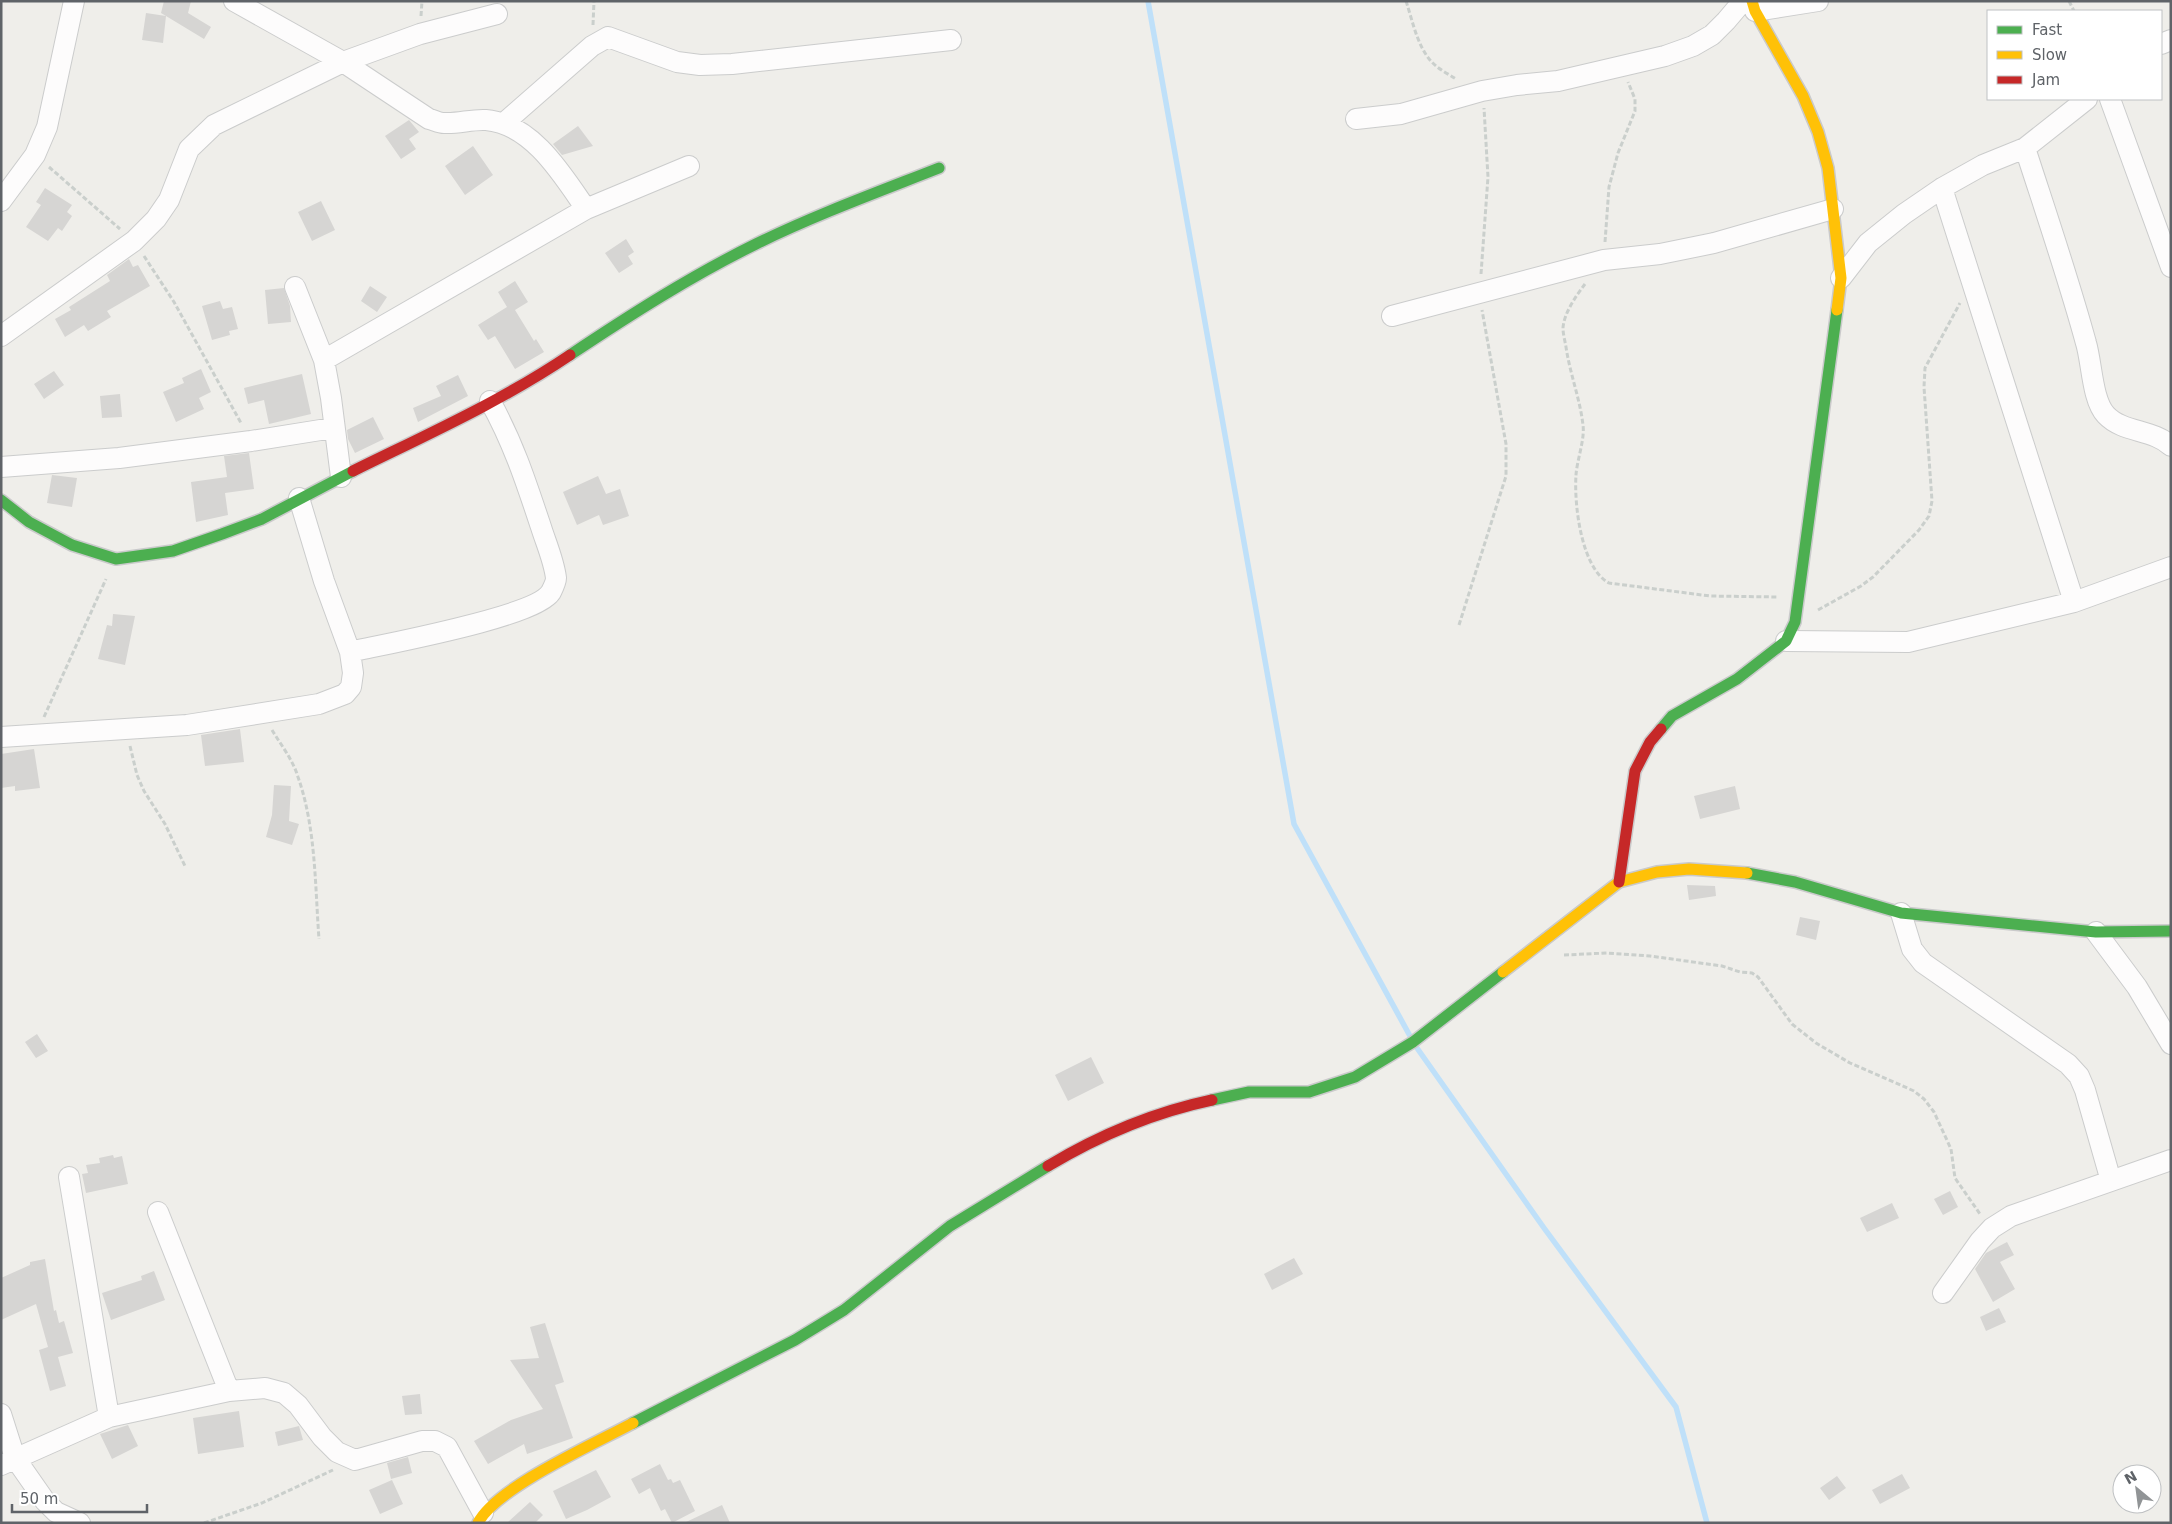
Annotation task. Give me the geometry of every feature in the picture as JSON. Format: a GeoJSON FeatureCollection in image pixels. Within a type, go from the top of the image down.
{"type":"FeatureCollection","features":[{"type":"Feature","properties":{"kind":"street"},"geometry":{"type":"LineString","coordinates":[[1,201],[35,155],[47,127],[56,93],[74,1]]}},
{"type":"Feature","properties":{"kind":"street"},"geometry":{"type":"LineString","coordinates":[[234,1],[259,9],[429,119],[444,123],[485,120],[504,123],[525,136],[541,152],[562,175],[586,209]]}},
{"type":"Feature","properties":{"kind":"street"},"geometry":{"type":"LineString","coordinates":[[1356,119],[1408,113],[1482,91],[1518,84],[1558,81],[1622,66],[1693,46],[1712,35],[1726,21],[1750,5],[1818,1]]}},
{"type":"Feature","properties":{"kind":"street"},"geometry":{"type":"LineString","coordinates":[[1619,882],[1635,771],[1650,742],[1672,716],[1737,678],[1786,641],[1795,622],[1841,278],[1828,168],[1818,132],[1807,105],[1750,5]]}},
{"type":"Feature","properties":{"kind":"street"},"geometry":{"type":"LineString","coordinates":[[1,336],[134,242],[156,219],[169,200],[189,149],[214,125],[343,62],[420,34],[497,14]]}},
{"type":"Feature","properties":{"kind":"street"},"geometry":{"type":"LineString","coordinates":[[504,123],[592,46],[608,37],[677,62],[700,65],[732,64],[951,40]]}},
{"type":"Feature","properties":{"kind":"street"},"geometry":{"type":"LineString","coordinates":[[1841,278],[1868,243],[1904,214],[1942,188],[1983,165],[2025,148],[2086,100]]}},
{"type":"Feature","properties":{"kind":"street"},"geometry":{"type":"LineString","coordinates":[[2110,100],[2171,267]]}},
{"type":"Feature","properties":{"kind":"street"},"geometry":{"type":"LineString","coordinates":[[2025,148],[2087,345],[2099,403],[2106,416],[2117,423],[2157,437],[2171,446]]}},
{"type":"Feature","properties":{"kind":"street"},"geometry":{"type":"LineString","coordinates":[[324,360],[586,209],[690,166]]}},
{"type":"Feature","properties":{"kind":"street"},"geometry":{"type":"LineString","coordinates":[[1,500],[29,522],[72,545],[116,559],[173,551],[262,519],[299,498],[443,427],[552,367],[641,307],[756,244],[836,209],[940,168]]}},
{"type":"Feature","properties":{"kind":"street"},"geometry":{"type":"LineString","coordinates":[[1942,188],[2074,602]]}},
{"type":"Feature","properties":{"kind":"street"},"geometry":{"type":"LineString","coordinates":[[1392,316],[1604,260],[1660,254],[1714,243],[1833,209]]}},
{"type":"Feature","properties":{"kind":"street"},"geometry":{"type":"LineString","coordinates":[[295,287],[324,360],[341,477]]}},
{"type":"Feature","properties":{"kind":"street"},"geometry":{"type":"LineString","coordinates":[[350,652],[455,629],[507,615],[541,601],[551,593],[556,580],[550,555],[522,469],[506,430],[490,401]]}},
{"type":"Feature","properties":{"kind":"street"},"geometry":{"type":"LineString","coordinates":[[1,467],[119,458],[333,428]]}},
{"type":"Feature","properties":{"kind":"street"},"geometry":{"type":"LineString","coordinates":[[1,737],[187,725],[319,704],[345,694],[351,687],[354,673],[350,652],[324,580],[299,498]]}},
{"type":"Feature","properties":{"kind":"street"},"geometry":{"type":"LineString","coordinates":[[1786,641],[1908,642],[2074,602],[2171,567]]}},
{"type":"Feature","properties":{"kind":"street"},"geometry":{"type":"LineString","coordinates":[[8,1462],[109,1417],[229,1391],[265,1388],[284,1392],[298,1404],[322,1437],[337,1452],[355,1460],[422,1441],[435,1441],[447,1447],[480,1518],[523,1482],[657,1410],[795,1340],[844,1310],[950,1226],[1076,1149],[1126,1127],[1187,1105],[1250,1092],[1309,1092],[1355,1077],[1413,1042],[1619,882],[1657,872],[1690,869],[1736,871],[1795,882],[1902,913],[2096,932],[2171,931]]}},
{"type":"Feature","properties":{"kind":"street"},"geometry":{"type":"LineString","coordinates":[[1902,913],[1912,949],[1923,963],[2068,1064],[2079,1076],[2085,1090],[2111,1181]]}},
{"type":"Feature","properties":{"kind":"street"},"geometry":{"type":"LineString","coordinates":[[2096,932],[2137,987],[2171,1044]]}},
{"type":"Feature","properties":{"kind":"street"},"geometry":{"type":"LineString","coordinates":[[1943,1293],[1992,1228],[2011,1216],[2171,1160]]}},
{"type":"Feature","properties":{"kind":"street"},"geometry":{"type":"LineString","coordinates":[[69,1177],[109,1417]]}},
{"type":"Feature","properties":{"kind":"street"},"geometry":{"type":"LineString","coordinates":[[158,1212],[229,1391]]}},
{"type":"Feature","properties":{"kind":"street"},"geometry":{"type":"LineString","coordinates":[[1,1414],[8,1462],[56,1512],[80,1523]]}},
{"type":"Feature","properties":{"kind":"path"},"geometry":{"type":"LineString","coordinates":[[1406,1],[1420,44],[1435,66],[1459,81],[1482,91],[1487,130],[1488,177],[1479,293],[1507,462],[1506,476],[1459,625]]}},
{"type":"Feature","properties":{"kind":"path"},"geometry":{"type":"LineString","coordinates":[[1604,260],[1609,187],[1618,153],[1635,111],[1635,99],[1622,66]]}},
{"type":"Feature","properties":{"kind":"path"},"geometry":{"type":"LineString","coordinates":[[35,155],[134,242],[174,302],[250,441]]}},
{"type":"Feature","properties":{"kind":"path"},"geometry":{"type":"LineString","coordinates":[[1795,622],[1861,586],[1873,577],[1920,530],[1929,516],[1932,501],[1924,387],[1925,368],[1972,281]]}},
{"type":"Feature","properties":{"kind":"path"},"geometry":{"type":"LineString","coordinates":[[1586,283],[1569,308],[1563,328],[1568,364],[1584,428],[1576,476],[1577,514],[1585,544],[1601,578],[1609,583],[1710,596],[1798,597]]}},
{"type":"Feature","properties":{"kind":"path"},"geometry":{"type":"LineString","coordinates":[[35,736],[116,559]]}},
{"type":"Feature","properties":{"kind":"path"},"geometry":{"type":"LineString","coordinates":[[263,714],[298,775],[306,806],[311,834],[319,939]]}},
{"type":"Feature","properties":{"kind":"path"},"geometry":{"type":"LineString","coordinates":[[123,729],[144,791],[165,824],[185,866]]}},
{"type":"Feature","properties":{"kind":"path"},"geometry":{"type":"LineString","coordinates":[[1560,955],[1607,953],[1650,956],[1722,966],[1740,972],[1752,973],[1758,977],[1792,1024],[1816,1043],[1850,1063],[1914,1091],[1924,1099],[1934,1112],[1951,1149],[1955,1178],[1992,1228]]}},
{"type":"Feature","properties":{"kind":"path"},"geometry":{"type":"LineString","coordinates":[[204,1523],[262,1503],[355,1460]]}},
{"type":"Feature","properties":{"kind":"building"},"geometry":{"type":"Polygon","coordinates":[[[164,1],[191,1],[188,13],[211,27],[204,39],[161,13],[164,1]]]}},
{"type":"Feature","properties":{"kind":"building"},"geometry":{"type":"Polygon","coordinates":[[[146,13],[166,16],[163,43],[142,40],[146,13]]]}},
{"type":"Feature","properties":{"kind":"building"},"geometry":{"type":"Polygon","coordinates":[[[409,120],[419,132],[409,139],[416,149],[401,159],[385,136],[409,120]]]}},
{"type":"Feature","properties":{"kind":"building"},"geometry":{"type":"Polygon","coordinates":[[[578,126],[593,146],[562,155],[553,144],[578,126]]]}},
{"type":"Feature","properties":{"kind":"building"},"geometry":{"type":"Polygon","coordinates":[[[473,146],[493,175],[465,195],[445,166],[473,146]]]}},
{"type":"Feature","properties":{"kind":"building"},"geometry":{"type":"Polygon","coordinates":[[[45,188],[72,205],[67,212],[72,216],[62,231],[58,228],[48,241],[26,227],[41,205],[36,202],[45,188]]]}},
{"type":"Feature","properties":{"kind":"building"},"geometry":{"type":"Polygon","coordinates":[[[321,201],[335,230],[312,241],[298,212],[321,201]]]}},
{"type":"Feature","properties":{"kind":"building"},"geometry":{"type":"Polygon","coordinates":[[[626,239],[634,252],[628,256],[633,264],[619,273],[605,253],[626,239]]]}},
{"type":"Feature","properties":{"kind":"building"},"geometry":{"type":"Polygon","coordinates":[[[129,259],[133,267],[138,265],[150,286],[107,311],[111,317],[88,331],[84,325],[65,337],[55,319],[71,310],[69,307],[110,281],[107,275],[129,259]]]}},
{"type":"Feature","properties":{"kind":"building"},"geometry":{"type":"Polygon","coordinates":[[[515,281],[528,302],[515,310],[534,341],[536,339],[544,352],[515,369],[495,336],[488,340],[478,325],[507,307],[498,292],[515,281]]]}},
{"type":"Feature","properties":{"kind":"building"},"geometry":{"type":"Polygon","coordinates":[[[370,286],[387,297],[377,312],[361,301],[370,286]]]}},
{"type":"Feature","properties":{"kind":"building"},"geometry":{"type":"Polygon","coordinates":[[[284,288],[290,306],[291,322],[268,324],[265,290],[284,288]]]}},
{"type":"Feature","properties":{"kind":"building"},"geometry":{"type":"Polygon","coordinates":[[[220,301],[223,309],[232,307],[238,329],[229,331],[230,335],[212,340],[202,306],[220,301]]]}},
{"type":"Feature","properties":{"kind":"building"},"geometry":{"type":"Polygon","coordinates":[[[201,369],[211,392],[199,398],[204,409],[176,422],[163,392],[184,383],[182,378],[201,369]]]}},
{"type":"Feature","properties":{"kind":"building"},"geometry":{"type":"Polygon","coordinates":[[[54,371],[64,385],[44,399],[34,384],[54,371]]]}},
{"type":"Feature","properties":{"kind":"building"},"geometry":{"type":"Polygon","coordinates":[[[302,374],[311,414],[269,424],[264,400],[248,404],[244,388],[302,374]]]}},
{"type":"Feature","properties":{"kind":"building"},"geometry":{"type":"Polygon","coordinates":[[[458,375],[468,396],[418,422],[413,408],[441,396],[436,386],[458,375]]]}},
{"type":"Feature","properties":{"kind":"building"},"geometry":{"type":"Polygon","coordinates":[[[120,394],[122,417],[102,418],[100,396],[120,394]]]}},
{"type":"Feature","properties":{"kind":"building"},"geometry":{"type":"Polygon","coordinates":[[[373,417],[384,439],[355,453],[348,439],[347,430],[373,417]]]}},
{"type":"Feature","properties":{"kind":"building"},"geometry":{"type":"Polygon","coordinates":[[[249,453],[254,489],[225,493],[228,515],[196,522],[191,482],[227,477],[224,456],[249,453]]]}},
{"type":"Feature","properties":{"kind":"building"},"geometry":{"type":"Polygon","coordinates":[[[52,475],[77,478],[72,507],[47,503],[52,475]]]}},
{"type":"Feature","properties":{"kind":"building"},"geometry":{"type":"Polygon","coordinates":[[[598,476],[606,494],[620,489],[629,516],[603,525],[599,515],[577,525],[563,492],[598,476]]]}},
{"type":"Feature","properties":{"kind":"building"},"geometry":{"type":"Polygon","coordinates":[[[113,614],[135,616],[125,665],[98,659],[107,625],[112,626],[113,614]]]}},
{"type":"Feature","properties":{"kind":"building"},"geometry":{"type":"Polygon","coordinates":[[[240,729],[244,762],[205,766],[201,735],[240,729]]]}},
{"type":"Feature","properties":{"kind":"building"},"geometry":{"type":"Polygon","coordinates":[[[34,749],[40,788],[15,791],[15,786],[1,788],[1,754],[34,749]]]}},
{"type":"Feature","properties":{"kind":"building"},"geometry":{"type":"Polygon","coordinates":[[[274,785],[291,786],[289,821],[299,824],[292,845],[266,837],[272,815],[274,785]]]}},
{"type":"Feature","properties":{"kind":"building"},"geometry":{"type":"Polygon","coordinates":[[[1735,786],[1740,809],[1700,819],[1694,796],[1735,786]]]}},
{"type":"Feature","properties":{"kind":"building"},"geometry":{"type":"Polygon","coordinates":[[[1687,885],[1715,886],[1716,896],[1689,900],[1687,885]]]}},
{"type":"Feature","properties":{"kind":"building"},"geometry":{"type":"Polygon","coordinates":[[[1800,917],[1820,921],[1816,940],[1796,935],[1800,917]]]}},
{"type":"Feature","properties":{"kind":"building"},"geometry":{"type":"Polygon","coordinates":[[[37,1034],[48,1051],[36,1058],[25,1042],[37,1034]]]}},
{"type":"Feature","properties":{"kind":"building"},"geometry":{"type":"Polygon","coordinates":[[[1091,1057],[1104,1083],[1068,1101],[1055,1075],[1091,1057]]]}},
{"type":"Feature","properties":{"kind":"building"},"geometry":{"type":"Polygon","coordinates":[[[113,1155],[114,1158],[122,1156],[128,1184],[86,1193],[82,1174],[88,1173],[86,1165],[100,1163],[99,1158],[113,1155]]]}},
{"type":"Feature","properties":{"kind":"building"},"geometry":{"type":"Polygon","coordinates":[[[1950,1191],[1958,1207],[1943,1215],[1934,1199],[1950,1191]]]}},
{"type":"Feature","properties":{"kind":"building"},"geometry":{"type":"Polygon","coordinates":[[[1892,1203],[1899,1218],[1867,1232],[1860,1218],[1892,1203]]]}},
{"type":"Feature","properties":{"kind":"building"},"geometry":{"type":"Polygon","coordinates":[[[2007,1242],[2014,1255],[2000,1262],[2015,1289],[1993,1302],[1975,1269],[1986,1253],[2007,1242]]]}},
{"type":"Feature","properties":{"kind":"building"},"geometry":{"type":"Polygon","coordinates":[[[1294,1258],[1303,1274],[1272,1290],[1264,1274],[1294,1258]]]}},
{"type":"Feature","properties":{"kind":"building"},"geometry":{"type":"Polygon","coordinates":[[[45,1259],[54,1311],[56,1310],[59,1323],[64,1321],[73,1353],[58,1357],[66,1386],[50,1391],[39,1350],[48,1347],[36,1304],[1,1320],[1,1278],[30,1265],[30,1262],[45,1259]]]}},
{"type":"Feature","properties":{"kind":"building"},"geometry":{"type":"Polygon","coordinates":[[[154,1271],[165,1300],[111,1320],[102,1293],[142,1280],[141,1276],[154,1271]]]}},
{"type":"Feature","properties":{"kind":"building"},"geometry":{"type":"Polygon","coordinates":[[[1999,1308],[2006,1322],[1986,1331],[1980,1317],[1999,1308]]]}},
{"type":"Feature","properties":{"kind":"building"},"geometry":{"type":"Polygon","coordinates":[[[545,1323],[564,1382],[555,1385],[573,1438],[527,1454],[524,1444],[488,1464],[474,1441],[511,1420],[543,1409],[510,1360],[539,1358],[530,1327],[545,1323]]]}},
{"type":"Feature","properties":{"kind":"building"},"geometry":{"type":"Polygon","coordinates":[[[420,1394],[422,1414],[405,1415],[402,1396],[420,1394]]]}},
{"type":"Feature","properties":{"kind":"building"},"geometry":{"type":"Polygon","coordinates":[[[239,1411],[244,1447],[198,1454],[193,1418],[239,1411]]]}},
{"type":"Feature","properties":{"kind":"building"},"geometry":{"type":"Polygon","coordinates":[[[128,1425],[138,1446],[112,1459],[100,1434],[128,1425]]]}},
{"type":"Feature","properties":{"kind":"building"},"geometry":{"type":"Polygon","coordinates":[[[299,1426],[303,1440],[278,1446],[275,1432],[299,1426]]]}},
{"type":"Feature","properties":{"kind":"building"},"geometry":{"type":"Polygon","coordinates":[[[408,1457],[412,1473],[391,1479],[387,1463],[408,1457]]]}},
{"type":"Feature","properties":{"kind":"building"},"geometry":{"type":"Polygon","coordinates":[[[660,1464],[668,1480],[671,1479],[673,1483],[680,1480],[695,1511],[672,1523],[665,1509],[661,1511],[650,1488],[639,1494],[631,1479],[660,1464]]]}},
{"type":"Feature","properties":{"kind":"building"},"geometry":{"type":"Polygon","coordinates":[[[596,1470],[611,1497],[566,1519],[553,1491],[596,1470]]]}},
{"type":"Feature","properties":{"kind":"building"},"geometry":{"type":"Polygon","coordinates":[[[1902,1474],[1910,1488],[1880,1504],[1872,1490],[1902,1474]]]}},
{"type":"Feature","properties":{"kind":"building"},"geometry":{"type":"Polygon","coordinates":[[[1837,1476],[1846,1488],[1829,1500],[1820,1488],[1837,1476]]]}},
{"type":"Feature","properties":{"kind":"building"},"geometry":{"type":"Polygon","coordinates":[[[392,1480],[403,1504],[380,1514],[369,1490],[392,1480]]]}},
{"type":"Feature","properties":{"kind":"building"},"geometry":{"type":"Polygon","coordinates":[[[530,1502],[543,1515],[535,1523],[507,1523],[530,1502]]]}},
{"type":"Feature","properties":{"kind":"building"},"geometry":{"type":"Polygon","coordinates":[[[722,1505],[730,1523],[684,1523],[722,1505]]]}},
{"type":"Feature","properties":{"kind":"waterway"},"geometry":{"type":"LineString","coordinates":[[1148,1],[1294,824],[1410,1036]]}},
{"type":"Feature","properties":{"kind":"waterway"},"geometry":{"type":"LineString","coordinates":[[1417,1048],[1544,1228],[1676,1407],[1707,1523]]}},
{"type":"Feature","properties":{"kind":"traffic: fast"},"geometry":{"type":"LineString","coordinates":[[570,355],[661,296],[756,244],[778,233],[939,168]]}},
{"type":"Feature","properties":{"kind":"traffic: fast"},"geometry":{"type":"LineString","coordinates":[[1661,729],[1672,716],[1737,679],[1786,641],[1795,622],[1837,310]]}},
{"type":"Feature","properties":{"kind":"traffic: fast"},"geometry":{"type":"LineString","coordinates":[[1,500],[29,522],[72,545],[116,559],[173,551],[222,534],[262,519],[353,471]]}},
{"type":"Feature","properties":{"kind":"traffic: fast"},"geometry":{"type":"LineString","coordinates":[[1747,873],[1795,882],[1901,913],[2096,932],[2171,931]]}},
{"type":"Feature","properties":{"kind":"traffic: fast"},"geometry":{"type":"LineString","coordinates":[[1212,1100],[1249,1092],[1309,1092],[1355,1077],[1413,1042],[1503,972]]}},
{"type":"Feature","properties":{"kind":"traffic: fast"},"geometry":{"type":"LineString","coordinates":[[633,1423],[795,1340],[844,1310],[950,1226],[1048,1166]]}},
{"type":"Feature","properties":{"kind":"traffic: slow"},"geometry":{"type":"LineString","coordinates":[[1752,1],[1755,11],[1803,96],[1818,132],[1828,168],[1841,278],[1837,310]]}},
{"type":"Feature","properties":{"kind":"traffic: slow"},"geometry":{"type":"LineString","coordinates":[[1503,972],[1619,882],[1657,872],[1689,869],[1747,873]]}},
{"type":"Feature","properties":{"kind":"traffic: slow"},"geometry":{"type":"LineString","coordinates":[[478,1523],[488,1509],[504,1495],[525,1481],[572,1454],[633,1423]]}},
{"type":"Feature","properties":{"kind":"traffic: jam"},"geometry":{"type":"LineString","coordinates":[[353,471],[491,402],[570,355]]}},
{"type":"Feature","properties":{"kind":"traffic: jam"},"geometry":{"type":"LineString","coordinates":[[1619,882],[1635,771],[1650,742],[1661,729]]}},
{"type":"Feature","properties":{"kind":"traffic: jam"},"geometry":{"type":"LineString","coordinates":[[1048,1166],[1127,1126],[1169,1111],[1212,1100]]}}]}
